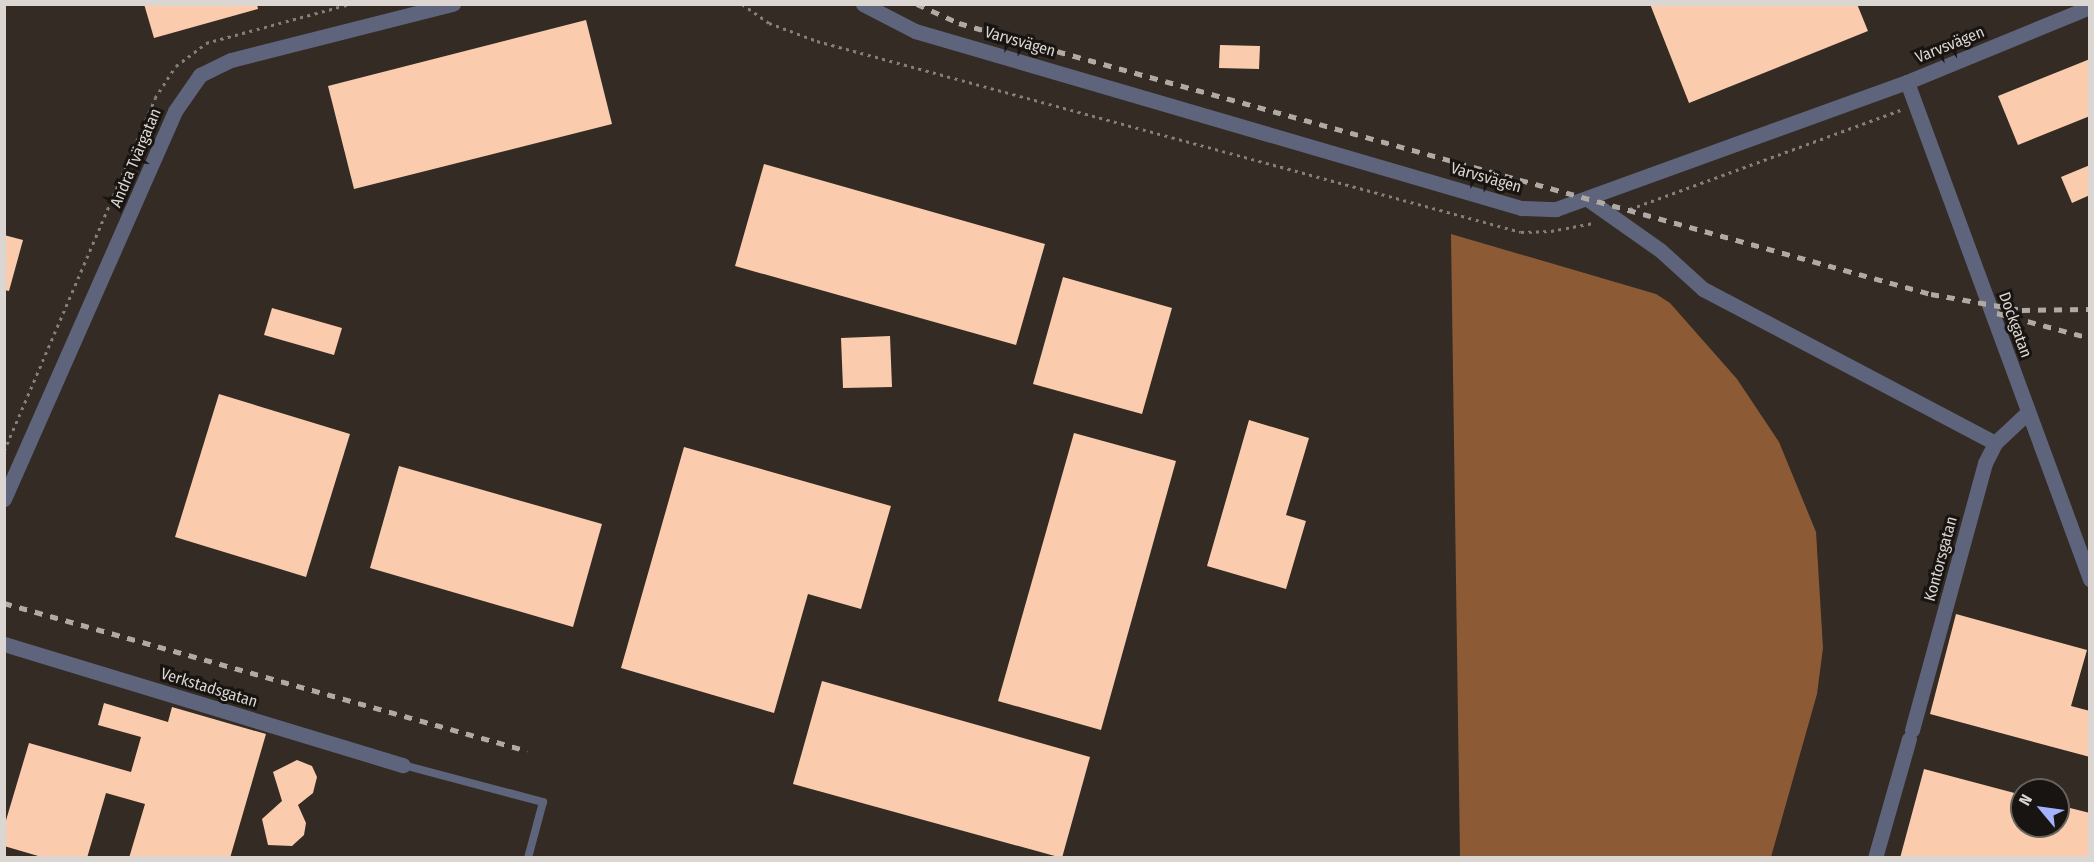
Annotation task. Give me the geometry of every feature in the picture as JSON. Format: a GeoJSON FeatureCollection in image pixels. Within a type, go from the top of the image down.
{"type":"FeatureCollection","features":[{"type":"Feature","properties":{"kind":"street","name":"Andra Tvärgatan"},"geometry":{"type":"LineString","coordinates":[[4,499],[175,111],[200,75],[231,60],[453,4]]}},
{"type":"Feature","properties":{"kind":"street","name":"Varvsvägen"},"geometry":{"type":"LineString","coordinates":[[863,4],[915,30],[1521,208],[1556,209],[1589,200],[1907,82],[2090,7]]}},
{"type":"Feature","properties":{"kind":"street","name":"Dockgatan"},"geometry":{"type":"LineString","coordinates":[[1907,82],[2090,579]]}},
{"type":"Feature","properties":{"kind":"street"},"geometry":{"type":"LineString","coordinates":[[1589,200],[1660,249],[1703,289],[1995,444]]}},
{"type":"Feature","properties":{"kind":"street","name":"Kontorsgatan"},"geometry":{"type":"LineString","coordinates":[[1875,858],[1986,464],[1995,444],[2028,412]]}},
{"type":"Feature","properties":{"kind":"street","name":"Verkstadsgatan"},"geometry":{"type":"LineString","coordinates":[[4,644],[403,765]]}},
{"type":"Feature","properties":{"kind":"lane"},"geometry":{"type":"LineString","coordinates":[[403,765],[543,802],[528,858]]}},
{"type":"Feature","properties":{"kind":"shaded area"},"geometry":{"type":"Polygon","coordinates":[[[1451,234],[1656,294],[1670,303],[1737,379],[1779,442],[1816,532],[1823,648],[1817,694],[1771,857],[1460,857],[1451,234]]]}},
{"type":"Feature","properties":{"kind":"building"},"geometry":{"type":"Polygon","coordinates":[[[144,4],[257,4],[258,9],[154,38],[144,4]]]}},
{"type":"Feature","properties":{"kind":"building"},"geometry":{"type":"Polygon","coordinates":[[[1650,4],[1857,4],[1868,31],[1689,103],[1650,4]]]}},
{"type":"Feature","properties":{"kind":"building"},"geometry":{"type":"Polygon","coordinates":[[[586,20],[612,124],[354,189],[328,86],[586,20]]]}},
{"type":"Feature","properties":{"kind":"building"},"geometry":{"type":"Polygon","coordinates":[[[1220,45],[1260,46],[1259,69],[1219,68],[1220,45]]]}},
{"type":"Feature","properties":{"kind":"building"},"geometry":{"type":"Polygon","coordinates":[[[2090,59],[2090,116],[2018,145],[1998,96],[2090,59]]]}},
{"type":"Feature","properties":{"kind":"building"},"geometry":{"type":"Polygon","coordinates":[[[764,164],[1045,244],[1016,345],[735,266],[764,164]]]}},
{"type":"Feature","properties":{"kind":"building"},"geometry":{"type":"Polygon","coordinates":[[[2090,165],[2090,195],[2072,203],[2061,177],[2090,165]]]}},
{"type":"Feature","properties":{"kind":"building"},"geometry":{"type":"Polygon","coordinates":[[[4,235],[23,240],[9,291],[4,290],[4,235]]]}},
{"type":"Feature","properties":{"kind":"building"},"geometry":{"type":"Polygon","coordinates":[[[1063,277],[1172,308],[1142,414],[1033,384],[1063,277]]]}},
{"type":"Feature","properties":{"kind":"building"},"geometry":{"type":"Polygon","coordinates":[[[272,308],[342,328],[334,355],[264,335],[272,308]]]}},
{"type":"Feature","properties":{"kind":"building"},"geometry":{"type":"Polygon","coordinates":[[[890,336],[892,387],[843,388],[841,338],[890,336]]]}},
{"type":"Feature","properties":{"kind":"building"},"geometry":{"type":"Polygon","coordinates":[[[219,394],[350,434],[306,577],[175,537],[219,394]]]}},
{"type":"Feature","properties":{"kind":"building"},"geometry":{"type":"Polygon","coordinates":[[[1249,420],[1309,438],[1286,515],[1306,521],[1286,589],[1207,566],[1249,420]]]}},
{"type":"Feature","properties":{"kind":"building"},"geometry":{"type":"Polygon","coordinates":[[[1074,433],[1176,461],[1101,730],[998,701],[1074,433]]]}},
{"type":"Feature","properties":{"kind":"building"},"geometry":{"type":"Polygon","coordinates":[[[684,447],[891,506],[861,609],[808,594],[774,713],[621,668],[684,447]]]}},
{"type":"Feature","properties":{"kind":"building"},"geometry":{"type":"Polygon","coordinates":[[[399,466],[602,524],[573,627],[370,568],[399,466]]]}},
{"type":"Feature","properties":{"kind":"building"},"geometry":{"type":"Polygon","coordinates":[[[1956,614],[2087,650],[2071,706],[2090,711],[2090,757],[1930,714],[1956,614]]]}},
{"type":"Feature","properties":{"kind":"building"},"geometry":{"type":"Polygon","coordinates":[[[822,681],[1090,757],[1062,858],[793,784],[822,681]]]}},
{"type":"Feature","properties":{"kind":"building"},"geometry":{"type":"Polygon","coordinates":[[[104,703],[168,722],[172,707],[266,734],[230,858],[129,858],[145,804],[106,793],[87,858],[45,858],[4,846],[4,827],[29,743],[131,772],[141,737],[98,725],[104,703]]]}},
{"type":"Feature","properties":{"kind":"building"},"geometry":{"type":"Polygon","coordinates":[[[297,760],[312,766],[317,777],[313,793],[298,805],[306,823],[304,835],[292,846],[268,845],[262,819],[282,801],[273,772],[297,760]]]}},
{"type":"Feature","properties":{"kind":"building"},"geometry":{"type":"Polygon","coordinates":[[[1924,769],[2010,792],[2010,838],[2070,838],[2070,808],[2090,813],[2090,858],[1900,858],[1924,769]]]}},
{"type":"Feature","properties":{"kind":"railway"},"geometry":{"type":"LineString","coordinates":[[917,4],[959,23],[1042,47],[1931,294],[2022,310],[2090,309]]}},
{"type":"Feature","properties":{"kind":"railway"},"geometry":{"type":"LineString","coordinates":[[1997,313],[2090,338]]}},
{"type":"Feature","properties":{"kind":"railway"},"geometry":{"type":"LineString","coordinates":[[4,603],[528,751]]}}]}
